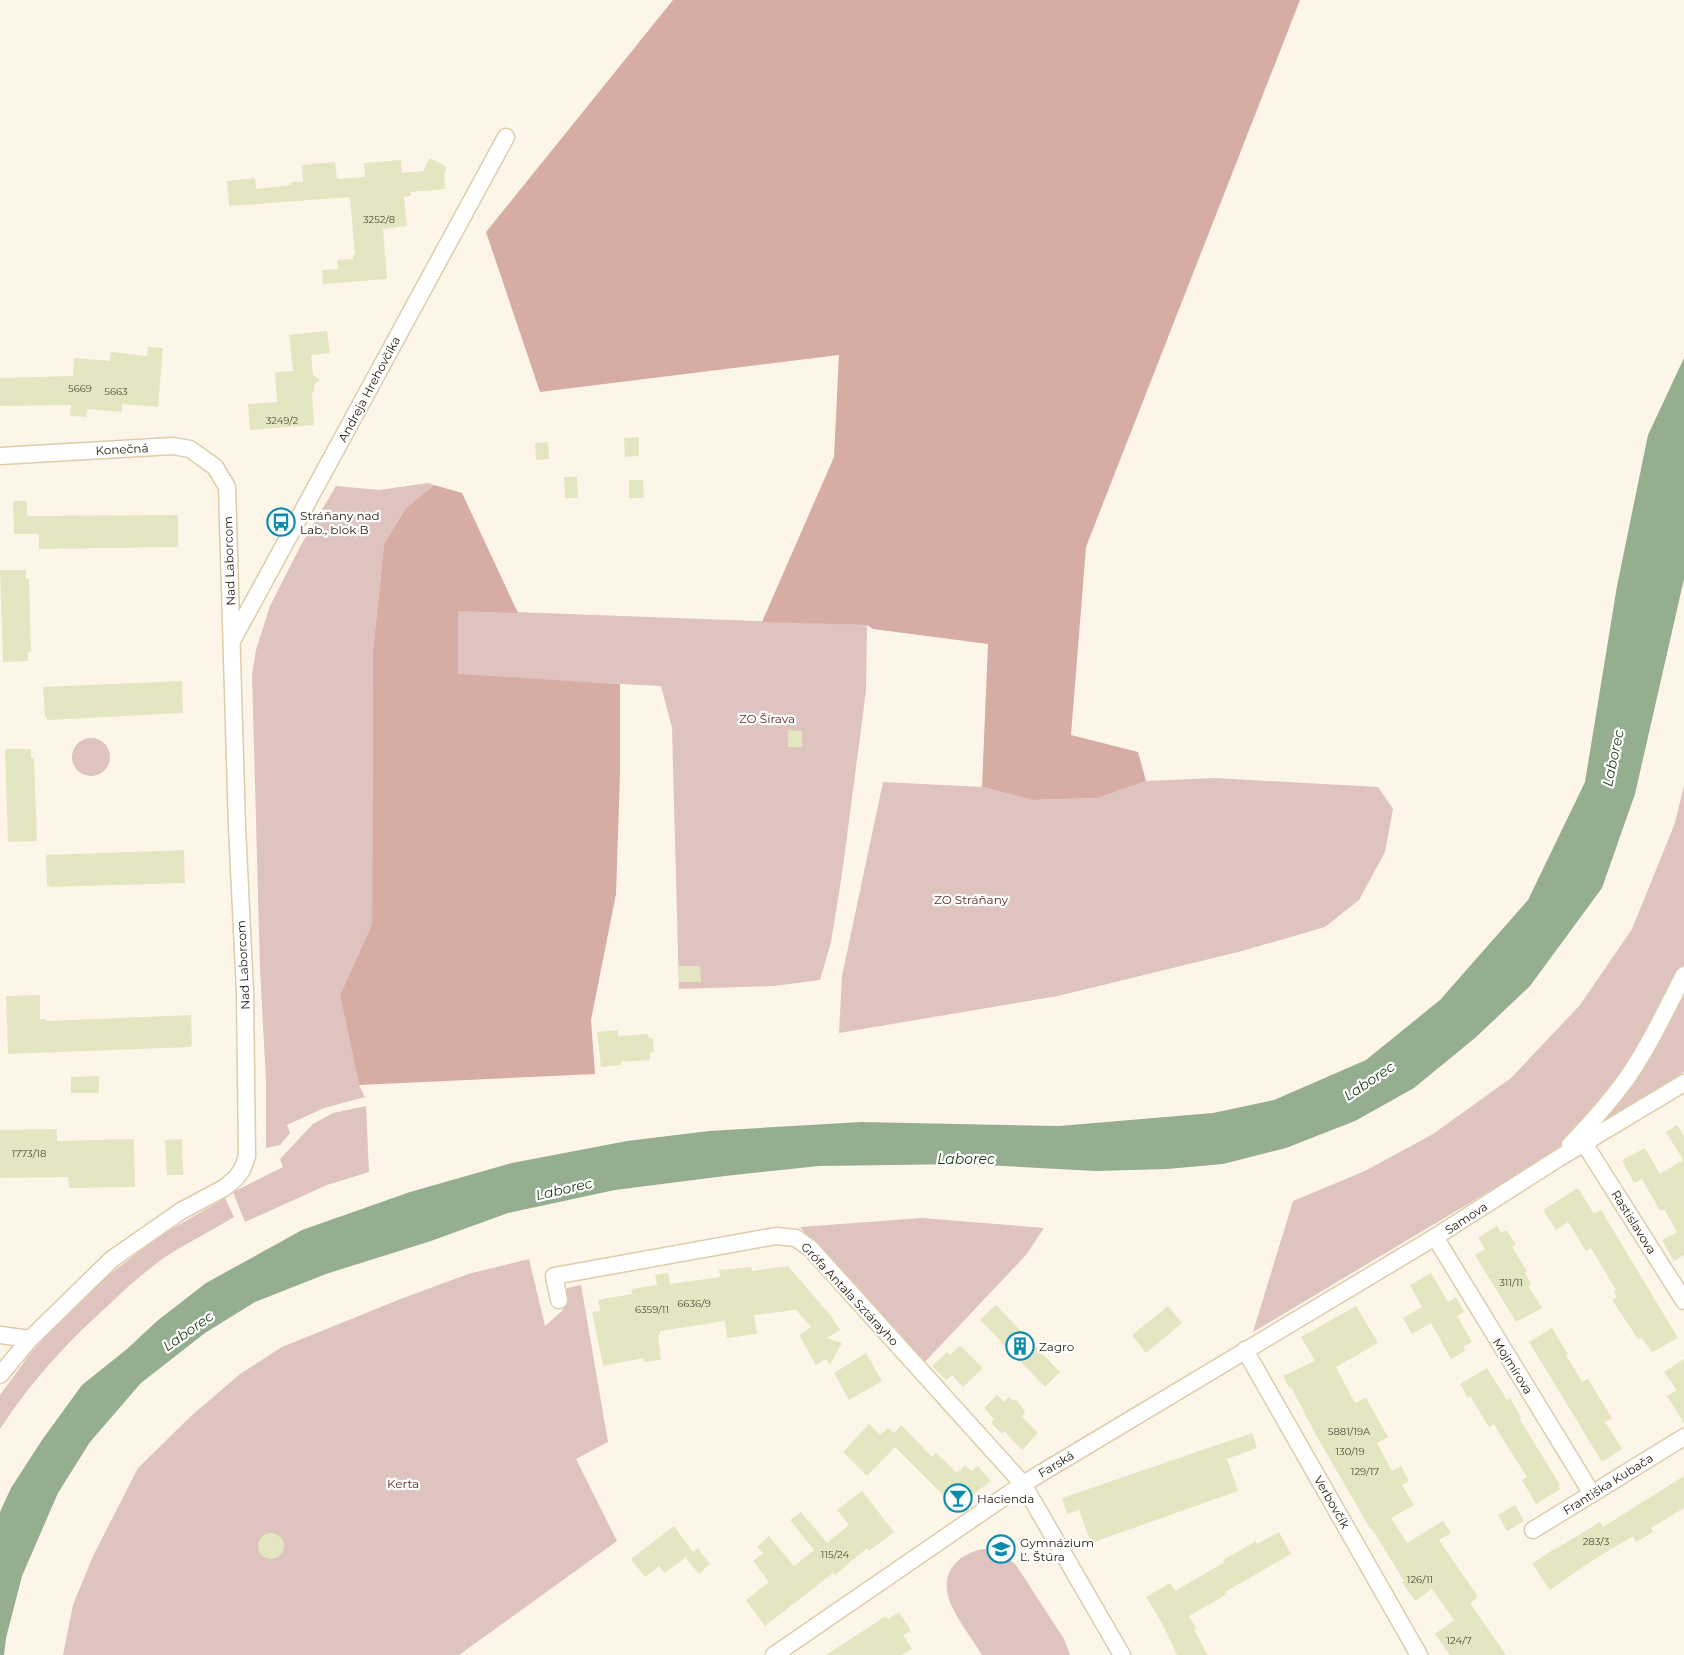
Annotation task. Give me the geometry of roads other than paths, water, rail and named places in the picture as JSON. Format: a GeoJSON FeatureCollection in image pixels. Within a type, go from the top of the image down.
{"type":"FeatureCollection","features":[{"type":"Feature","properties":{"kind":"street","name":"Andreja Hrehovčíka"},"geometry":{"type":"LineString","coordinates":[[232,641],[506,137]]}},
{"type":"Feature","properties":{"kind":"street","name":"Konečná"},"geometry":{"type":"LineString","coordinates":[[0,456],[173,446],[190,449],[215,467],[227,487]]}},
{"type":"Feature","properties":{"kind":"street","name":"Nad Laborcom"},"geometry":{"type":"LineString","coordinates":[[0,1375],[30,1339],[112,1259],[182,1211],[224,1188],[242,1170],[247,1156],[245,992],[237,827],[227,487]]}},
{"type":"Feature","properties":{"kind":"street"},"geometry":{"type":"LineString","coordinates":[[1559,1158],[1599,1114],[1627,1078],[1658,1025],[1684,974]]}},
{"type":"Feature","properties":{"kind":"street","name":"Samova"},"geometry":{"type":"LineString","coordinates":[[1245,1350],[1435,1237],[1559,1158],[1684,1083]]}},
{"type":"Feature","properties":{"kind":"street","name":"Rastislavova"},"geometry":{"type":"LineString","coordinates":[[1584,1143],[1684,1300]]}},
{"type":"Feature","properties":{"kind":"street","name":"Grófa Antala Sztárayho"},"geometry":{"type":"LineString","coordinates":[[559,1300],[554,1276],[776,1236],[796,1238],[811,1249],[1022,1484]]}},
{"type":"Feature","properties":{"kind":"street","name":"Mojmírova"},"geometry":{"type":"LineString","coordinates":[[1435,1237],[1592,1494]]}},
{"type":"Feature","properties":{"kind":"street"},"geometry":{"type":"LineString","coordinates":[[0,1335],[30,1339]]}},
{"type":"Feature","properties":{"kind":"street","name":"Farská"},"geometry":{"type":"LineString","coordinates":[[774,1655],[1022,1484],[1245,1350]]}},
{"type":"Feature","properties":{"kind":"street","name":"Verbovčík"},"geometry":{"type":"LineString","coordinates":[[1245,1350],[1419,1655]]}},
{"type":"Feature","properties":{"kind":"street","name":"Františka Kubača"},"geometry":{"type":"LineString","coordinates":[[1533,1530],[1684,1437]]}},
{"type":"Feature","properties":{"kind":"street"},"geometry":{"type":"LineString","coordinates":[[1022,1484],[1122,1655]]}},
{"type":"Feature","properties":{"kind":"water","name":"Laborec"},"geometry":{"type":"Polygon","coordinates":[[[1684,358],[1684,579],[1635,794],[1602,888],[1530,986],[1475,1038],[1414,1088],[1355,1121],[1286,1148],[1223,1164],[1167,1169],[1096,1171],[965,1164],[819,1166],[615,1190],[508,1213],[431,1241],[326,1274],[255,1302],[205,1333],[141,1383],[90,1442],[58,1493],[22,1576],[6,1638],[4,1655],[0,1655],[0,1512],[11,1488],[42,1440],[82,1385],[127,1349],[157,1321],[206,1283],[302,1230],[410,1192],[512,1163],[627,1141],[709,1131],[861,1122],[1059,1126],[1213,1113],[1274,1100],[1366,1060],[1440,1000],[1528,900],[1585,782],[1617,586],[1648,435],[1684,358]]]}},
{"type":"Feature","properties":{"kind":"place","name":"Stráňany nad Lab., blok B"},"geometry":{"type":"Point","coordinates":[281,522]}},
{"type":"Feature","properties":{"kind":"place","name":"Zagro"},"geometry":{"type":"Point","coordinates":[1020,1346]}},
{"type":"Feature","properties":{"kind":"place","name":"Hacienda"},"geometry":{"type":"Point","coordinates":[958,1498]}},
{"type":"Feature","properties":{"kind":"place","name":"Gymnázium Ľ. Štúra"},"geometry":{"type":"Point","coordinates":[1001,1549]}},
{"type":"Feature","properties":{"kind":"park label","name":"ZO Šírava"},"geometry":{"type":"Point","coordinates":[767,718]}},
{"type":"Feature","properties":{"kind":"park label","name":"ZO Stráňany"},"geometry":{"type":"Point","coordinates":[971,899]}},
{"type":"Feature","properties":{"kind":"park label","name":"Kerta"},"geometry":{"type":"Point","coordinates":[403,1483]}}]}
